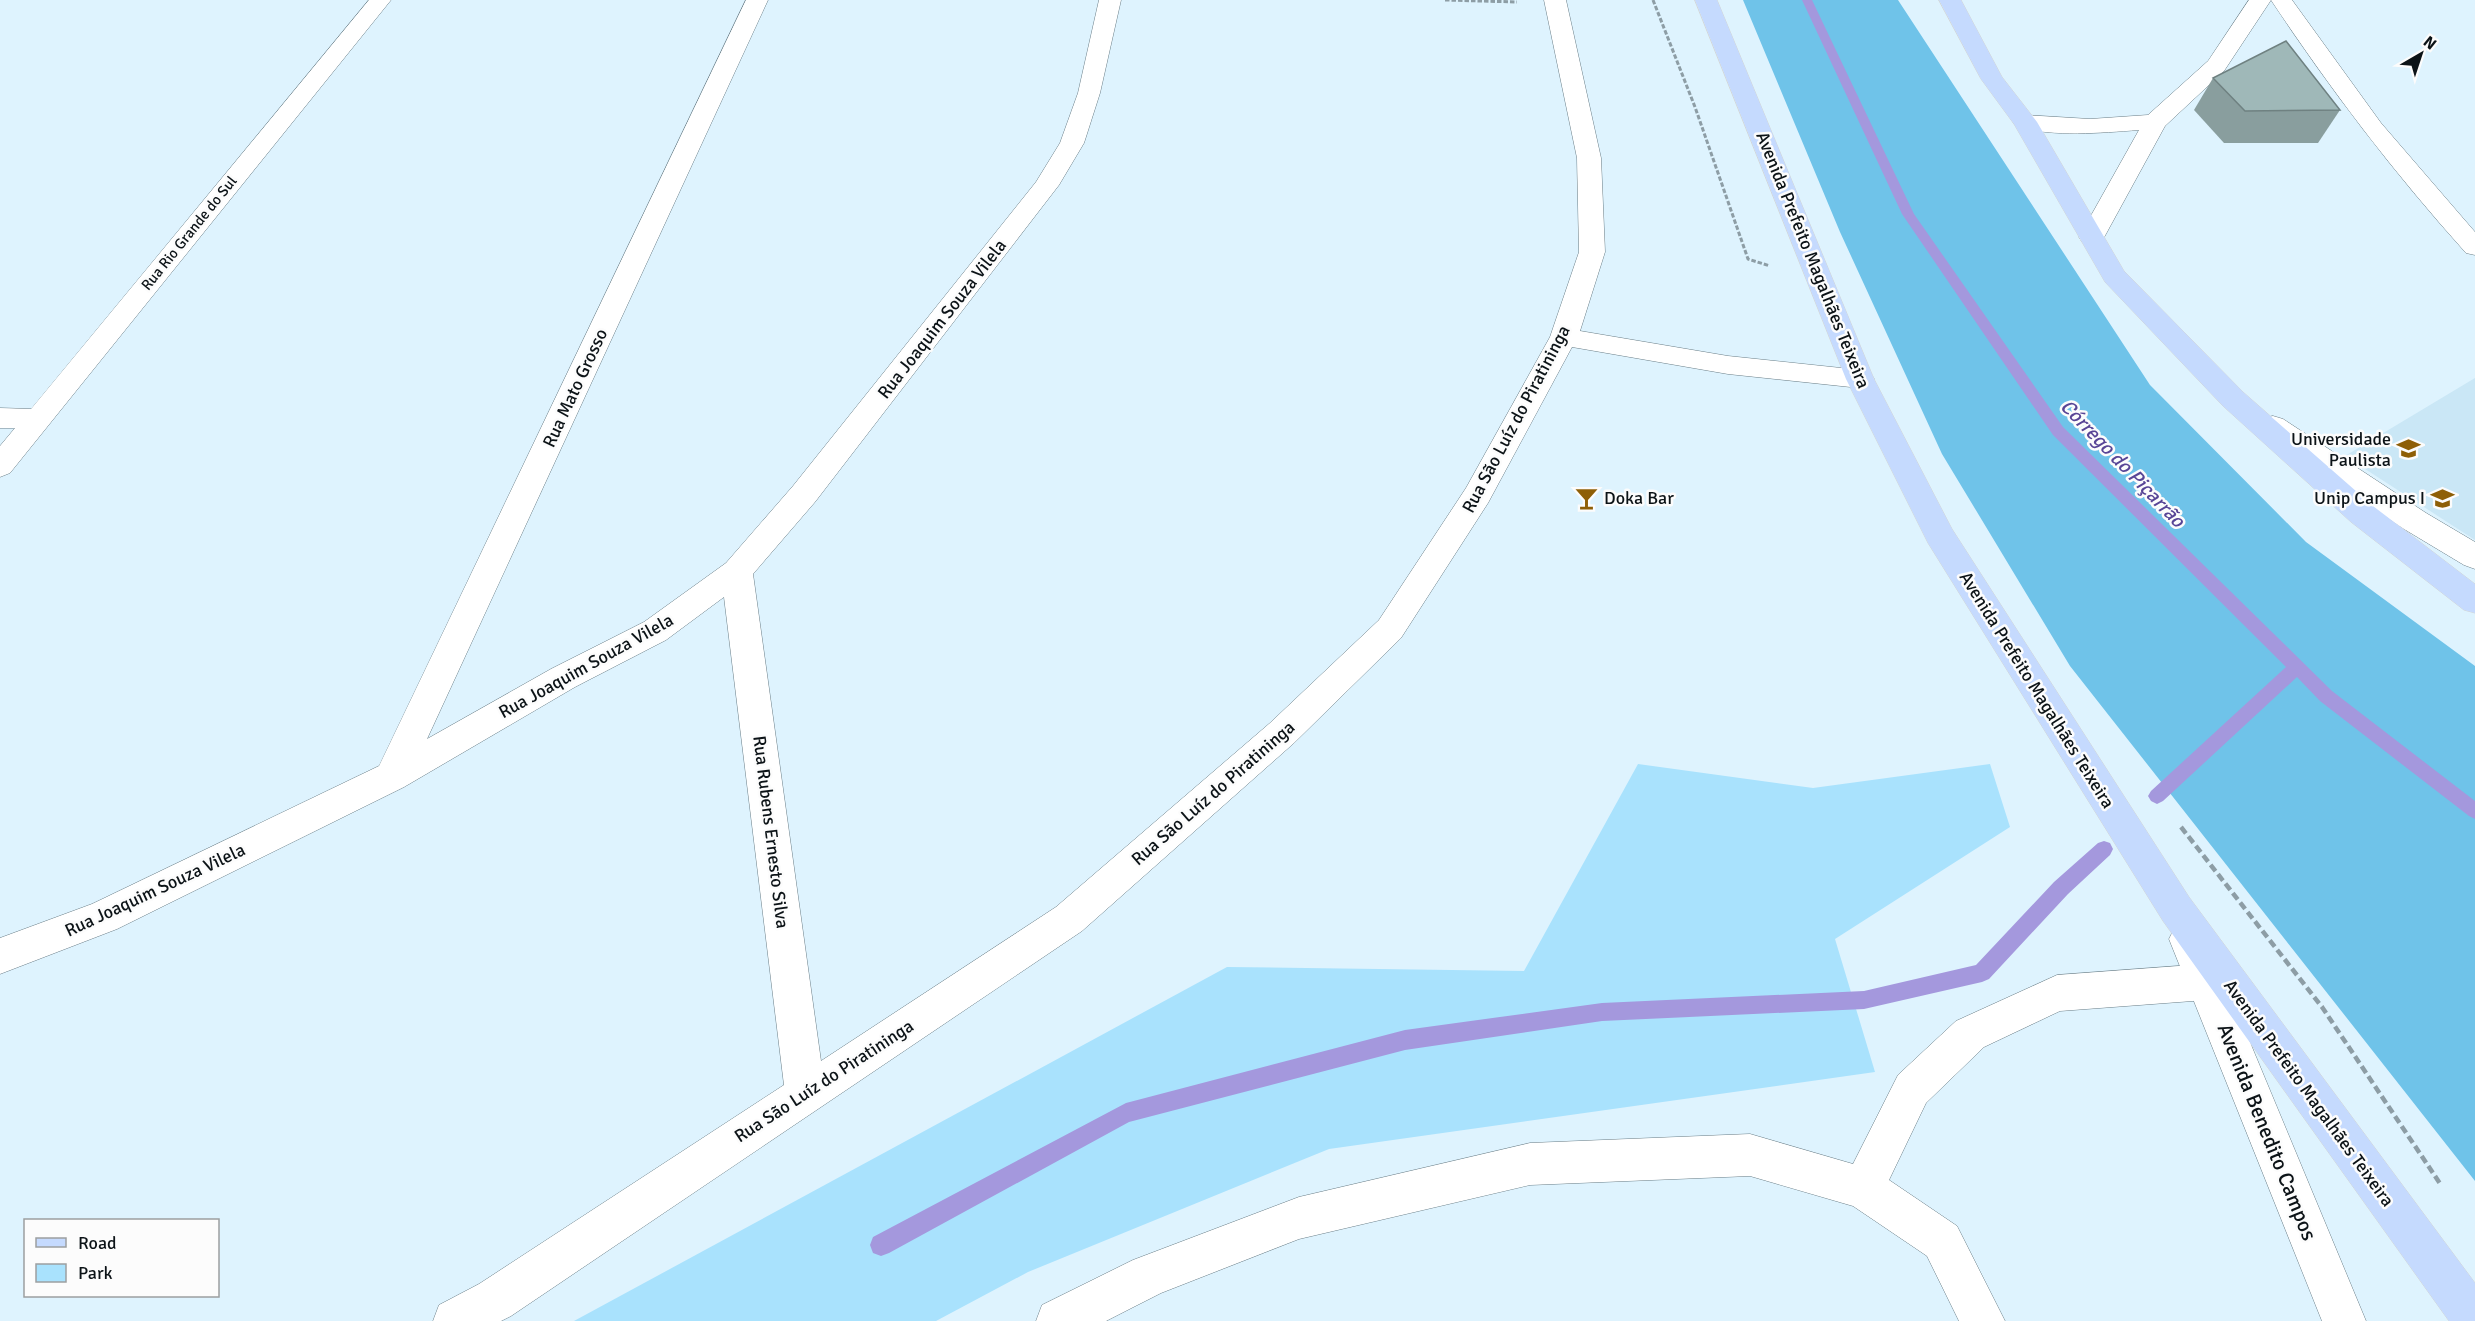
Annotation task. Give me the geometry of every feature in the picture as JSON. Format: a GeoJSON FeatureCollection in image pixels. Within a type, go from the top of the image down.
{"type":"FeatureCollection","features":[{"type":"Feature","properties":{"kind":"main road","name":"Avenida Prefeito Magalhães Teixeira"},"geometry":{"type":"LineString","coordinates":[[1706,0],[1860,379],[1940,535],[2176,909],[2475,1320]]}},
{"type":"Feature","properties":{"kind":"main road"},"geometry":{"type":"LineString","coordinates":[[1942,6],[1976,46],[1992,79],[2025,122],[2114,276],[2233,399],[2362,514],[2475,602]]}},
{"type":"Feature","properties":{"kind":"street","name":"Rua Rio Grande do Sul"},"geometry":{"type":"LineString","coordinates":[[0,466],[380,0]]}},
{"type":"Feature","properties":{"kind":"street","name":"Rua Mato Grosso"},"geometry":{"type":"LineString","coordinates":[[392,776],[757,0]]}},
{"type":"Feature","properties":{"kind":"street","name":"Rua Joaquim Souza Vilela"},"geometry":{"type":"LineString","coordinates":[[0,956],[104,917],[392,776],[563,678],[655,631],[737,571],[804,494],[1047,185],[1072,143],[1089,93],[1110,0]]}},
{"type":"Feature","properties":{"kind":"street"},"geometry":{"type":"LineString","coordinates":[[2092,237],[2155,122],[2216,66],[2260,0]]}},
{"type":"Feature","properties":{"kind":"street"},"geometry":{"type":"LineString","coordinates":[[2282,0],[2308,55],[2475,247]]}},
{"type":"Feature","properties":{"kind":"street","name":"Rua São Luíz do Piratininga"},"geometry":{"type":"LineString","coordinates":[[455,1321],[497,1310],[805,1094],[1069,919],[1282,733],[1390,629],[1477,495],[1564,337],[1592,252],[1589,158],[1556,1]]}},
{"type":"Feature","properties":{"kind":"street"},"geometry":{"type":"LineString","coordinates":[[2216,66],[2247,60]]}},
{"type":"Feature","properties":{"kind":"street"},"geometry":{"type":"LineString","coordinates":[[2025,122],[2084,127],[2155,122]]}},
{"type":"Feature","properties":{"kind":"street"},"geometry":{"type":"LineString","coordinates":[[1564,337],[1728,365],[1860,379]]}},
{"type":"Feature","properties":{"kind":"street"},"geometry":{"type":"LineString","coordinates":[[2233,399],[2415,521],[2475,557]]}},
{"type":"Feature","properties":{"kind":"street"},"geometry":{"type":"LineString","coordinates":[[0,418],[38,419]]}},
{"type":"Feature","properties":{"kind":"street","name":"Rua Rubens Ernesto Silva"},"geometry":{"type":"LineString","coordinates":[[737,571],[805,1094]]}},
{"type":"Feature","properties":{"kind":"street","name":"Avenida Benedito Campos"},"geometry":{"type":"LineString","coordinates":[[2176,909],[2344,1321]]}},
{"type":"Feature","properties":{"kind":"street"},"geometry":{"type":"LineString","coordinates":[[1863,1188],[1912,1089],[1970,1034],[2057,993],[2206,982]]}},
{"type":"Feature","properties":{"kind":"street"},"geometry":{"type":"LineString","coordinates":[[1058,1321],[1149,1276],[1299,1218],[1530,1164],[1750,1155],[1863,1188],[1942,1241],[1983,1321]]}},
{"type":"Feature","properties":{"kind":"path"},"geometry":{"type":"LineString","coordinates":[[1446,0],[1556,1]]}},
{"type":"Feature","properties":{"kind":"shaded area"},"geometry":{"type":"Polygon","coordinates":[[[1743,0],[1898,0],[2150,385],[2306,542],[2475,666],[2475,1181],[2070,666],[1942,454],[1840,232],[1743,0]]]}},
{"type":"Feature","properties":{"kind":"shaded area","name":"Unip Campus I"},"geometry":{"type":"Polygon","coordinates":[[[2475,378],[2475,540],[2345,456],[2475,378]]]}},
{"type":"Feature","properties":{"kind":"green space"},"geometry":{"type":"Polygon","coordinates":[[[1638,764],[1813,788],[1990,764],[2010,827],[1835,939],[1875,1072],[1329,1149],[1028,1272],[936,1321],[574,1321],[1227,967],[1524,971],[1638,764]]]}},
{"type":"Feature","properties":{"kind":"building"},"geometry":{"type":"Polygon","coordinates":[[[2286,41],[2340,110],[2245,111],[2213,78],[2286,41]]]}},
{"type":"Feature","properties":{"kind":"waterway","name":"Córrego do Piçarrão"},"geometry":{"type":"LineString","coordinates":[[1807,0],[1908,214],[2058,431],[2297,667]]}},
{"type":"Feature","properties":{"kind":"waterway"},"geometry":{"type":"LineString","coordinates":[[2157,796],[2297,667]]}},
{"type":"Feature","properties":{"kind":"waterway","name":"Córrego do Piçarrão"},"geometry":{"type":"LineString","coordinates":[[2297,667],[2326,696],[2475,811]]}},
{"type":"Feature","properties":{"kind":"waterway"},"geometry":{"type":"LineString","coordinates":[[881,1245],[1126,1113],[1405,1040],[1602,1012],[1864,1000],[1982,973],[2061,888],[2104,849]]}},
{"type":"Feature","properties":{"kind":"place","name":"Universidade Paulista"},"geometry":{"type":"Point","coordinates":[2409,449]}},
{"type":"Feature","properties":{"kind":"place","name":"Doka Bar"},"geometry":{"type":"Point","coordinates":[1586,498]}},
{"type":"Feature","properties":{"kind":"place","name":"Unip Campus I"},"geometry":{"type":"Point","coordinates":[2443,498]}}]}
